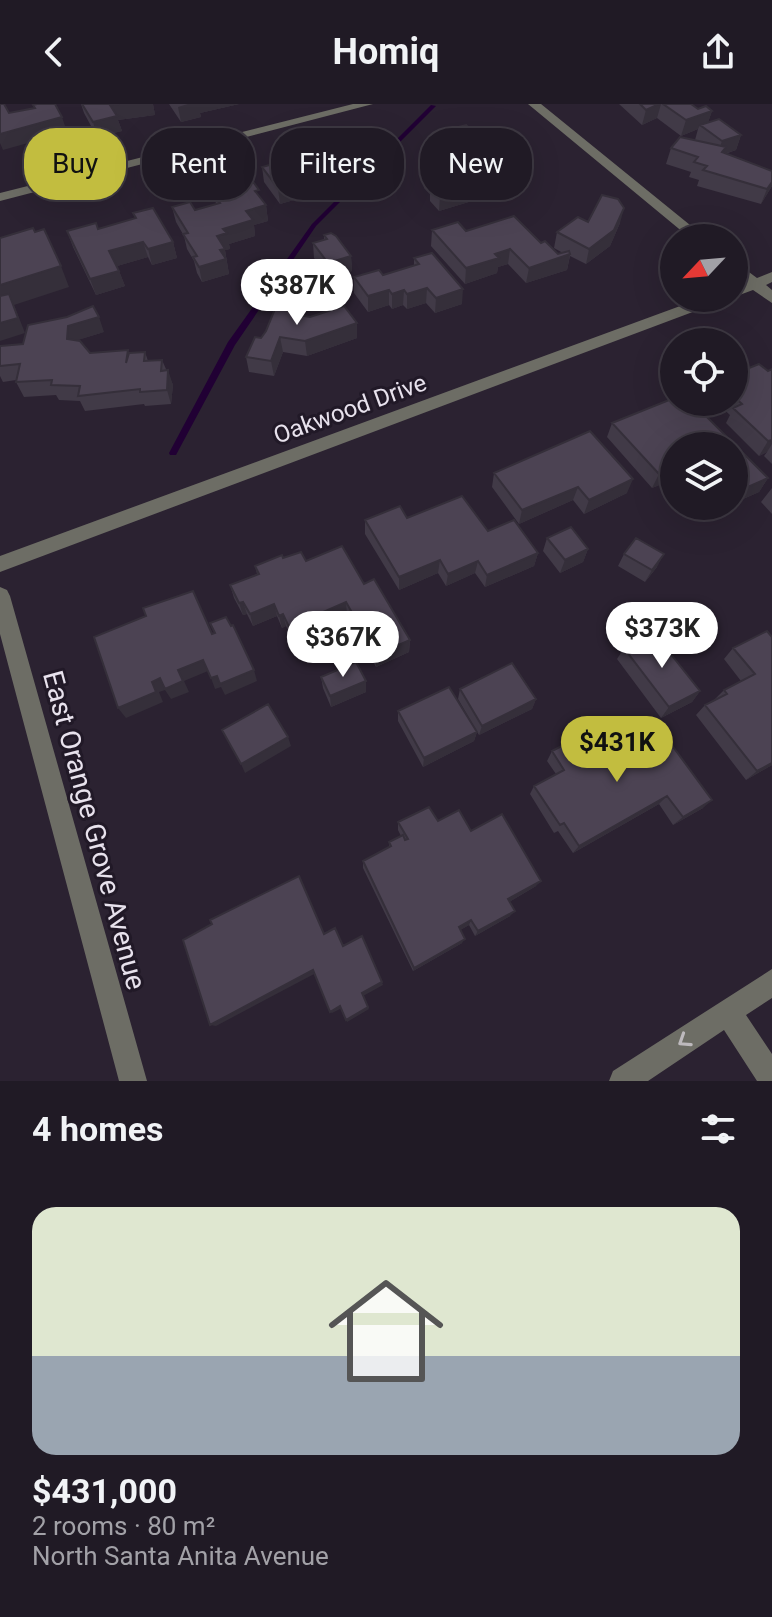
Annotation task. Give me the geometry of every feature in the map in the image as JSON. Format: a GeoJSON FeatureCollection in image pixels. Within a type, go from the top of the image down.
{"type":"FeatureCollection","features":[{"type":"Feature","properties":{"kind":"street"},"geometry":{"type":"LineString","coordinates":[[0,197],[367,104]]}},
{"type":"Feature","properties":{"kind":"street"},"geometry":{"type":"LineString","coordinates":[[534,104],[682,224]]}},
{"type":"Feature","properties":{"kind":"street"},"geometry":{"type":"LineString","coordinates":[[748,287],[772,277]]}},
{"type":"Feature","properties":{"kind":"street"},"geometry":{"type":"LineString","coordinates":[[748,278],[772,298]]}},
{"type":"Feature","properties":{"kind":"street","name":"Oakwood Drive"},"geometry":{"type":"LineString","coordinates":[[0,564],[679,312]]}},
{"type":"Feature","properties":{"kind":"street","name":"East Orange Grove Avenue"},"geometry":{"type":"LineString","coordinates":[[0,596],[133,1081]]}},
{"type":"Feature","properties":{"kind":"street"},"geometry":{"type":"LineString","coordinates":[[623,1081],[772,982]]}},
{"type":"Feature","properties":{"kind":"street"},"geometry":{"type":"LineString","coordinates":[[728,1012],[772,1079]]}},
{"type":"Feature","properties":{"kind":"building"},"geometry":{"type":"Polygon","coordinates":[[[0,104],[4,104],[9,113],[35,108],[33,105],[37,104],[55,104],[62,117],[0,134],[0,104]]]}},
{"type":"Feature","properties":{"kind":"building"},"geometry":{"type":"Polygon","coordinates":[[[82,104],[119,104],[110,105],[117,116],[93,122],[82,104]]]}},
{"type":"Feature","properties":{"kind":"building"},"geometry":{"type":"Polygon","coordinates":[[[640,104],[659,104],[646,110],[640,104]]]}},
{"type":"Feature","properties":{"kind":"building"},"geometry":{"type":"Polygon","coordinates":[[[663,104],[691,104],[698,109],[706,106],[712,111],[686,120],[663,104]]]}},
{"type":"Feature","properties":{"kind":"building"},"geometry":{"type":"Polygon","coordinates":[[[719,119],[741,135],[722,141],[700,125],[719,119]]]}},
{"type":"Feature","properties":{"kind":"building"},"geometry":{"type":"Polygon","coordinates":[[[680,137],[726,147],[722,152],[772,171],[772,182],[767,189],[703,170],[707,166],[694,162],[698,157],[671,148],[680,137]]]}},
{"type":"Feature","properties":{"kind":"building"},"geometry":{"type":"Polygon","coordinates":[[[271,165],[271,179],[262,167],[271,165]]]}},
{"type":"Feature","properties":{"kind":"building"},"geometry":{"type":"Polygon","coordinates":[[[255,191],[266,205],[246,211],[253,220],[223,229],[227,233],[217,236],[225,249],[220,250],[226,259],[199,267],[193,257],[197,256],[183,234],[188,233],[172,207],[190,202],[195,210],[220,203],[218,200],[255,200],[255,191]]]}},
{"type":"Feature","properties":{"kind":"building"},"geometry":{"type":"Polygon","coordinates":[[[602,195],[618,199],[624,208],[614,230],[589,249],[557,232],[578,217],[588,222],[602,195]]]}},
{"type":"Feature","properties":{"kind":"building"},"geometry":{"type":"Polygon","coordinates":[[[153,208],[173,242],[148,249],[143,242],[109,251],[119,271],[90,279],[67,231],[96,223],[98,229],[136,218],[133,213],[153,208]]]}},
{"type":"Feature","properties":{"kind":"building"},"geometry":{"type":"Polygon","coordinates":[[[514,216],[541,243],[545,241],[558,254],[569,251],[570,254],[529,268],[510,249],[495,254],[499,258],[466,268],[432,230],[458,222],[466,231],[514,216]]]}},
{"type":"Feature","properties":{"kind":"building"},"geometry":{"type":"Polygon","coordinates":[[[33,228],[35,232],[44,229],[61,266],[0,285],[0,238],[33,228]]]}},
{"type":"Feature","properties":{"kind":"building"},"geometry":{"type":"Polygon","coordinates":[[[331,233],[351,256],[328,263],[313,243],[327,239],[324,235],[331,233]]]}},
{"type":"Feature","properties":{"kind":"building"},"geometry":{"type":"Polygon","coordinates":[[[432,253],[463,289],[436,298],[427,288],[407,294],[404,290],[392,294],[389,290],[368,296],[354,277],[379,270],[383,275],[419,264],[414,258],[432,253]]]}},
{"type":"Feature","properties":{"kind":"building"},"geometry":{"type":"Polygon","coordinates":[[[9,294],[18,318],[0,323],[0,296],[9,294]]]}},
{"type":"Feature","properties":{"kind":"building"},"geometry":{"type":"Polygon","coordinates":[[[279,299],[303,303],[298,315],[310,317],[344,306],[357,323],[305,341],[280,337],[271,361],[246,357],[255,337],[261,338],[266,331],[279,299]]]}},
{"type":"Feature","properties":{"kind":"building"},"geometry":{"type":"Polygon","coordinates":[[[93,306],[99,317],[68,326],[67,339],[80,341],[90,353],[128,350],[126,363],[129,353],[145,352],[144,361],[162,360],[161,371],[168,370],[167,390],[140,392],[140,389],[78,396],[80,386],[51,385],[52,380],[16,382],[20,364],[0,366],[0,346],[23,344],[28,325],[67,317],[93,306]]]}},
{"type":"Feature","properties":{"kind":"building"},"geometry":{"type":"Polygon","coordinates":[[[759,364],[768,371],[772,369],[772,440],[768,441],[741,416],[748,416],[748,368],[759,364]]]}},
{"type":"Feature","properties":{"kind":"building"},"geometry":{"type":"Polygon","coordinates":[[[660,404],[660,416],[706,416],[722,432],[660,432],[659,474],[612,423],[660,404]]]}},
{"type":"Feature","properties":{"kind":"building"},"geometry":{"type":"Polygon","coordinates":[[[590,431],[633,479],[589,500],[578,487],[522,510],[494,473],[590,431]]]}},
{"type":"Feature","properties":{"kind":"building"},"geometry":{"type":"Polygon","coordinates":[[[748,458],[768,478],[748,487],[748,458]]]}},
{"type":"Feature","properties":{"kind":"building"},"geometry":{"type":"Polygon","coordinates":[[[462,496],[488,531],[514,520],[538,553],[487,575],[478,561],[448,574],[440,560],[399,577],[365,520],[400,506],[407,518],[462,496]]]}},
{"type":"Feature","properties":{"kind":"building"},"geometry":{"type":"Polygon","coordinates":[[[571,527],[588,549],[565,560],[547,538],[571,527]]]}},
{"type":"Feature","properties":{"kind":"building"},"geometry":{"type":"Polygon","coordinates":[[[636,538],[664,554],[652,570],[624,554],[636,538]]]}},
{"type":"Feature","properties":{"kind":"building"},"geometry":{"type":"Polygon","coordinates":[[[342,546],[364,584],[374,579],[410,640],[376,655],[346,602],[289,627],[274,604],[250,614],[243,602],[239,603],[230,585],[259,574],[255,566],[282,555],[283,558],[301,552],[306,561],[342,546]]]}},
{"type":"Feature","properties":{"kind":"building"},"geometry":{"type":"Polygon","coordinates":[[[193,591],[212,634],[215,633],[210,623],[226,617],[233,625],[254,670],[220,684],[217,676],[211,678],[203,660],[178,670],[183,681],[165,689],[160,678],[152,682],[156,692],[118,708],[94,637],[146,616],[143,608],[193,591]]]}},
{"type":"Feature","properties":{"kind":"building"},"geometry":{"type":"Polygon","coordinates":[[[767,631],[772,637],[772,763],[757,771],[705,705],[727,694],[724,690],[755,674],[733,648],[767,631]]]}},
{"type":"Feature","properties":{"kind":"building"},"geometry":{"type":"Polygon","coordinates":[[[654,633],[700,691],[669,707],[624,648],[654,633]]]}},
{"type":"Feature","properties":{"kind":"building"},"geometry":{"type":"Polygon","coordinates":[[[356,662],[366,681],[330,696],[321,677],[356,662]]]}},
{"type":"Feature","properties":{"kind":"building"},"geometry":{"type":"Polygon","coordinates":[[[512,663],[536,699],[482,726],[460,689],[512,663]]]}},
{"type":"Feature","properties":{"kind":"building"},"geometry":{"type":"Polygon","coordinates":[[[449,687],[477,732],[424,758],[398,711],[449,687]]]}},
{"type":"Feature","properties":{"kind":"building"},"geometry":{"type":"Polygon","coordinates":[[[268,704],[288,737],[241,764],[222,730],[268,704]]]}},
{"type":"Feature","properties":{"kind":"building"},"geometry":{"type":"Polygon","coordinates":[[[660,729],[712,800],[683,817],[667,796],[579,846],[564,823],[560,825],[534,786],[564,770],[552,751],[587,733],[605,759],[660,729]]]}},
{"type":"Feature","properties":{"kind":"building"},"geometry":{"type":"Polygon","coordinates":[[[429,807],[438,821],[459,810],[471,831],[502,814],[541,881],[508,899],[515,911],[478,931],[471,920],[459,927],[465,939],[414,968],[363,861],[391,846],[389,842],[403,835],[405,840],[408,839],[398,822],[429,807]]]}},
{"type":"Feature","properties":{"kind":"building"},"geometry":{"type":"Polygon","coordinates":[[[299,876],[324,934],[335,928],[343,946],[362,936],[382,982],[362,993],[368,1007],[346,1020],[340,1006],[330,1012],[313,970],[210,1025],[183,940],[212,924],[210,920],[299,876]]]}},
{"type":"Feature","properties":{"kind":"waterway"},"geometry":{"type":"LineString","coordinates":[[173,453],[231,344],[314,225],[433,106]]}}]}
